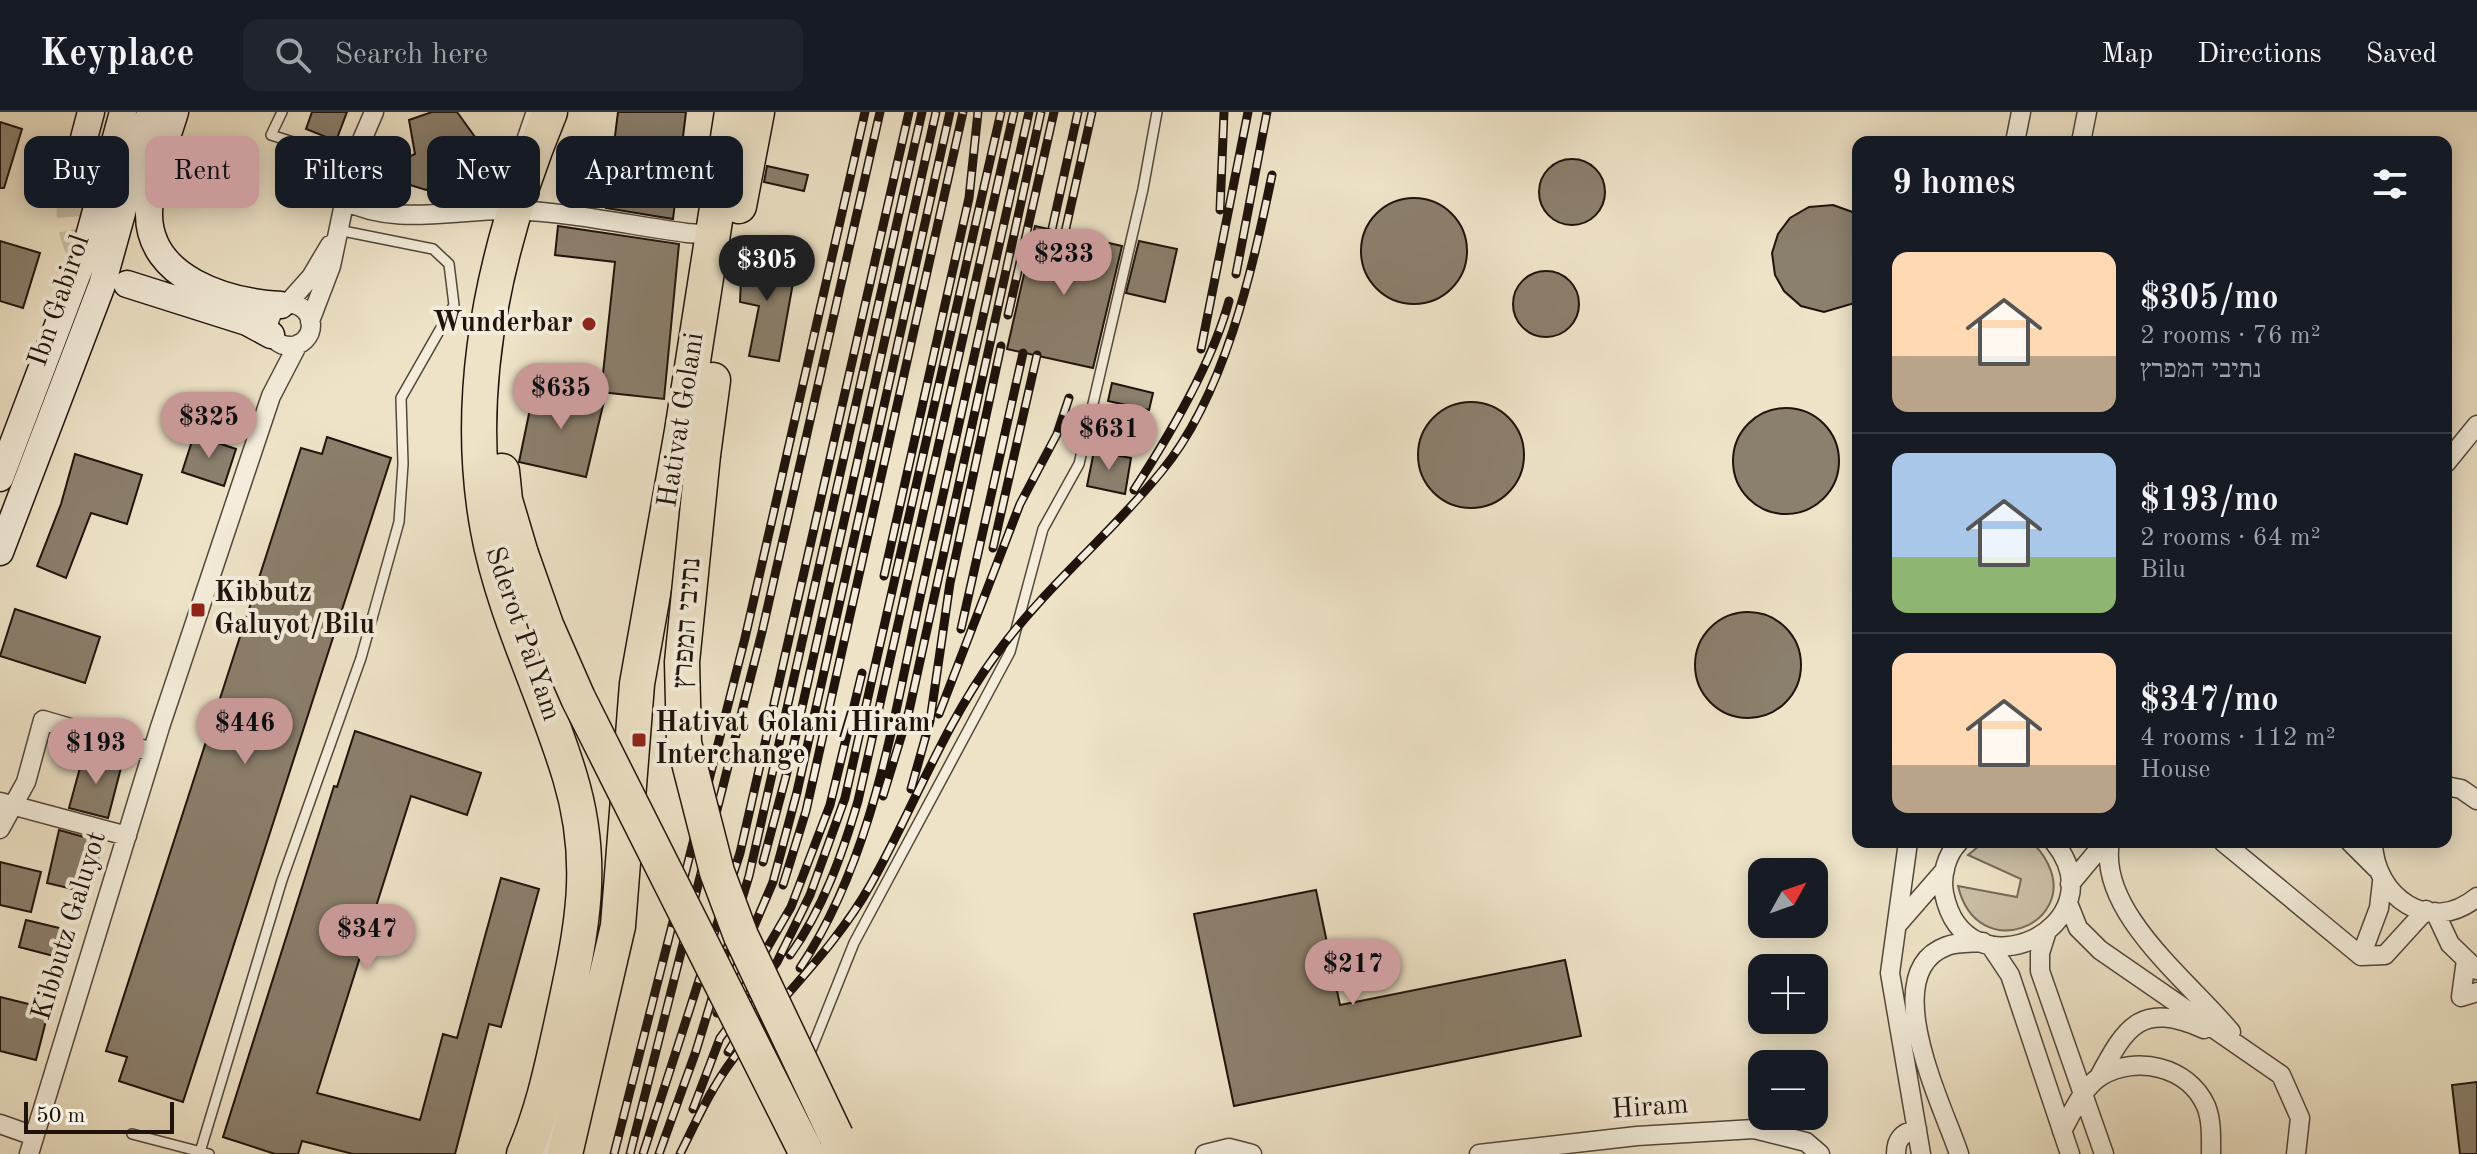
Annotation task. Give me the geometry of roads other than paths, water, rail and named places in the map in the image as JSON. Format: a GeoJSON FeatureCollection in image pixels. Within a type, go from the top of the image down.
{"type":"FeatureCollection","features":[{"type":"Feature","properties":{"kind":"highway","name":"Hativat Golani"},"geometry":{"type":"LineString","coordinates":[[565,1154],[618,926],[637,684],[682,431],[732,112]]}},
{"type":"Feature","properties":{"kind":"highway","name":"נתיבי המפרץ"},"geometry":{"type":"LineString","coordinates":[[757,112],[729,262],[703,455],[682,662],[684,743],[717,872],[741,936],[845,1154]]}},
{"type":"Feature","properties":{"kind":"highway","name":"Sderot PalYam"},"geometry":{"type":"LineString","coordinates":[[533,136],[541,114]]}},
{"type":"Feature","properties":{"kind":"highway","name":"Sderot PalYam"},"geometry":{"type":"LineString","coordinates":[[509,208],[499,275],[489,302],[479,430],[488,531],[572,781],[586,856],[582,929],[539,1121],[524,1154]]}},
{"type":"Feature","properties":{"kind":"highway"},"geometry":{"type":"LineString","coordinates":[[499,275],[504,341],[501,466],[505,500],[521,554],[546,625],[578,698],[796,1147]]}},
{"type":"Feature","properties":{"kind":"street"},"geometry":{"type":"LineString","coordinates":[[85,136],[91,112]]}},
{"type":"Feature","properties":{"kind":"street","name":"Ibn Gabirol"},"geometry":{"type":"LineString","coordinates":[[0,478],[82,262],[123,112]]}},
{"type":"Feature","properties":{"kind":"street","name":"Ibn Gabirol"},"geometry":{"type":"LineString","coordinates":[[0,552],[102,285],[150,112]]}},
{"type":"Feature","properties":{"kind":"street"},"geometry":{"type":"LineString","coordinates":[[175,112],[148,211],[150,232],[160,252],[180,274],[200,287],[250,302],[284,304],[304,310],[310,321]]}},
{"type":"Feature","properties":{"kind":"street"},"geometry":{"type":"LineString","coordinates":[[364,136],[374,112]]}},
{"type":"Feature","properties":{"kind":"street"},"geometry":{"type":"LineString","coordinates":[[2016,136],[2021,112]]}},
{"type":"Feature","properties":{"kind":"street"},"geometry":{"type":"LineString","coordinates":[[2082,136],[2087,112]]}},
{"type":"Feature","properties":{"kind":"street"},"geometry":{"type":"LineString","coordinates":[[540,200],[701,234],[712,227]]}},
{"type":"Feature","properties":{"kind":"street"},"geometry":{"type":"LineString","coordinates":[[127,284],[247,322],[284,345],[298,344],[308,335],[310,321],[328,275],[342,208]]}},
{"type":"Feature","properties":{"kind":"street"},"geometry":{"type":"LineString","coordinates":[[360,208],[391,216],[435,208]]}},
{"type":"Feature","properties":{"kind":"street"},"geometry":{"type":"LineString","coordinates":[[273,337],[270,318],[311,277],[338,230]]}},
{"type":"Feature","properties":{"kind":"street","name":"Kibbutz Galuyot"},"geometry":{"type":"LineString","coordinates":[[271,396],[273,337]]}},
{"type":"Feature","properties":{"kind":"street","name":"Kibbutz Galuyot"},"geometry":{"type":"LineString","coordinates":[[31,1145],[152,752],[271,396],[298,344]]}},
{"type":"Feature","properties":{"kind":"street"},"geometry":{"type":"LineString","coordinates":[[2452,456],[2477,425]]}},
{"type":"Feature","properties":{"kind":"street"},"geometry":{"type":"LineString","coordinates":[[0,829],[7,804],[26,782],[43,720],[152,752]]}},
{"type":"Feature","properties":{"kind":"street"},"geometry":{"type":"LineString","coordinates":[[2452,787],[2461,789],[2477,800]]}},
{"type":"Feature","properties":{"kind":"street"},"geometry":{"type":"LineString","coordinates":[[7,804],[127,836]]}},
{"type":"Feature","properties":{"kind":"street"},"geometry":{"type":"LineString","coordinates":[[1907,848],[1890,973],[1921,1154]]}},
{"type":"Feature","properties":{"kind":"street"},"geometry":{"type":"LineString","coordinates":[[2058,848],[2065,859],[2069,894],[2078,928],[2100,950],[2281,1075],[2300,1118],[2296,1154]]}},
{"type":"Feature","properties":{"kind":"street"},"geometry":{"type":"LineString","coordinates":[[2103,848],[2069,894],[2046,934],[2040,971],[2104,1154]]}},
{"type":"Feature","properties":{"kind":"street"},"geometry":{"type":"LineString","coordinates":[[2107,848],[2106,863],[2114,885],[2142,932],[2243,1046]]}},
{"type":"Feature","properties":{"kind":"street"},"geometry":{"type":"LineString","coordinates":[[2230,848],[2361,956],[2385,955],[2431,911]]}},
{"type":"Feature","properties":{"kind":"street"},"geometry":{"type":"LineString","coordinates":[[2355,848],[2394,897],[2431,911],[2457,909],[2477,897]]}},
{"type":"Feature","properties":{"kind":"street"},"geometry":{"type":"LineString","coordinates":[[2361,956],[2379,908],[2379,876],[2374,848]]}},
{"type":"Feature","properties":{"kind":"street"},"geometry":{"type":"LineString","coordinates":[[1896,926],[1945,857]]}},
{"type":"Feature","properties":{"kind":"street"},"geometry":{"type":"LineString","coordinates":[[1945,857],[1947,905],[1956,923],[1987,944],[2010,975],[2070,1154]]}},
{"type":"Feature","properties":{"kind":"street"},"geometry":{"type":"LineString","coordinates":[[2431,911],[2450,944],[2472,965],[2461,997],[2477,992]]}},
{"type":"Feature","properties":{"kind":"street"},"geometry":{"type":"LineString","coordinates":[[1959,1154],[1925,1070],[1916,1021],[1918,976],[1930,957],[1947,946],[1987,944],[2011,947],[2030,943],[2046,934]]}},
{"type":"Feature","properties":{"kind":"street"},"geometry":{"type":"LineString","coordinates":[[2062,1131],[2083,1094],[2099,1077],[2121,1035],[2139,1020],[2163,1015],[2243,1046]]}},
{"type":"Feature","properties":{"kind":"street"},"geometry":{"type":"LineString","coordinates":[[2099,1077],[2130,1064],[2153,1065],[2180,1076],[2204,1102],[2210,1118],[2211,1154]]}},
{"type":"Feature","properties":{"kind":"street"},"geometry":{"type":"LineString","coordinates":[[0,1124],[31,1145]]}},
{"type":"Feature","properties":{"kind":"street","name":"Hiram"},"geometry":{"type":"LineString","coordinates":[[1479,1154],[1637,1136],[1754,1129],[1806,1142],[1820,1154]]}},
{"type":"Feature","properties":{"kind":"street"},"geometry":{"type":"LineString","coordinates":[[1896,1154],[1896,1143],[1905,1132],[1917,1129]]}},
{"type":"Feature","properties":{"kind":"street"},"geometry":{"type":"LineString","coordinates":[[1205,1154],[1229,1148],[1252,1154]]}},
{"type":"Feature","properties":{"kind":"lane"},"geometry":{"type":"LineString","coordinates":[[275,136],[271,135],[282,112]]}},
{"type":"Feature","properties":{"kind":"lane"},"geometry":{"type":"LineString","coordinates":[[799,1080],[854,943],[1010,652],[1043,529],[1079,464],[1140,204],[1157,112]]}},
{"type":"Feature","properties":{"kind":"lane"},"geometry":{"type":"LineString","coordinates":[[132,1134],[205,1153],[282,880],[361,658],[399,522],[403,464],[401,398],[454,305],[449,264],[433,249],[338,230]]}},
{"type":"Feature","properties":{"kind":"lane"},"geometry":{"type":"LineString","coordinates":[[544,1154],[559,1095],[557,1045]]}},
{"type":"Feature","properties":{"kind":"lane"},"geometry":{"type":"LineString","coordinates":[[793,1095],[796,1147]]}},
{"type":"Feature","properties":{"kind":"tunnel"},"geometry":{"type":"LineString","coordinates":[[70,208],[72,233],[80,251],[95,267]]}},
{"type":"Feature","properties":{"kind":"railway"},"geometry":{"type":"LineString","coordinates":[[614,1154],[745,638],[865,112]]}},
{"type":"Feature","properties":{"kind":"railway"},"geometry":{"type":"LineString","coordinates":[[630,1154],[762,632],[880,112]]}},
{"type":"Feature","properties":{"kind":"railway"},"geometry":{"type":"LineString","coordinates":[[643,1154],[740,853],[909,112]]}},
{"type":"Feature","properties":{"kind":"railway"},"geometry":{"type":"LineString","coordinates":[[659,1154],[696,1051],[749,876],[922,112]]}},
{"type":"Feature","properties":{"kind":"railway"},"geometry":{"type":"LineString","coordinates":[[763,862],[790,761],[936,112]]}},
{"type":"Feature","properties":{"kind":"railway"},"geometry":{"type":"LineString","coordinates":[[717,1013],[773,882],[797,792],[950,112]]}},
{"type":"Feature","properties":{"kind":"railway"},"geometry":{"type":"LineString","coordinates":[[783,885],[806,811],[963,112]]}},
{"type":"Feature","properties":{"kind":"railway"},"geometry":{"type":"LineString","coordinates":[[884,576],[969,198],[978,112]]}},
{"type":"Feature","properties":{"kind":"railway"},"geometry":{"type":"LineString","coordinates":[[693,1109],[720,1038],[777,962],[810,895],[845,798],[1001,112]]}},
{"type":"Feature","properties":{"kind":"railway"},"geometry":{"type":"LineString","coordinates":[[790,955],[830,881],[858,801],[1014,112]]}},
{"type":"Feature","properties":{"kind":"railway"},"geometry":{"type":"LineString","coordinates":[[800,968],[826,925],[847,879],[879,782],[1029,112]]}},
{"type":"Feature","properties":{"kind":"railway"},"geometry":{"type":"LineString","coordinates":[[883,796],[909,711],[1041,112]]}},
{"type":"Feature","properties":{"kind":"railway"},"geometry":{"type":"LineString","coordinates":[[1008,315],[1054,112]]}},
{"type":"Feature","properties":{"kind":"railway"},"geometry":{"type":"LineString","coordinates":[[1052,229],[1078,112]]}},
{"type":"Feature","properties":{"kind":"railway"},"geometry":{"type":"LineString","coordinates":[[1065,232],[1092,112]]}},
{"type":"Feature","properties":{"kind":"railway"},"geometry":{"type":"LineString","coordinates":[[1220,210],[1224,112]]}},
{"type":"Feature","properties":{"kind":"railway"},"geometry":{"type":"LineString","coordinates":[[1201,349],[1248,112]]}},
{"type":"Feature","properties":{"kind":"railway"},"geometry":{"type":"LineString","coordinates":[[1236,274],[1267,112]]}},
{"type":"Feature","properties":{"kind":"railway"},"geometry":{"type":"LineString","coordinates":[[680,1154],[725,1070],[823,953],[856,908],[960,710],[995,656],[1034,608],[1141,495],[1183,441],[1203,407],[1233,331],[1272,175]]}},
{"type":"Feature","properties":{"kind":"railway"},"geometry":{"type":"LineString","coordinates":[[1134,490],[1201,374],[1229,301]]}},
{"type":"Feature","properties":{"kind":"railway"},"geometry":{"type":"LineString","coordinates":[[911,789],[930,721],[950,583],[1001,346]]}},
{"type":"Feature","properties":{"kind":"railway"},"geometry":{"type":"LineString","coordinates":[[961,629],[1023,353]]}},
{"type":"Feature","properties":{"kind":"railway"},"geometry":{"type":"LineString","coordinates":[[993,548],[1037,355]]}},
{"type":"Feature","properties":{"kind":"railway"},"geometry":{"type":"LineString","coordinates":[[939,714],[1020,504],[1057,434],[1069,398]]}},
{"type":"Feature","properties":{"kind":"railway"},"geometry":{"type":"LineString","coordinates":[[741,993],[791,907],[830,805],[862,673]]}},
{"type":"Feature","properties":{"kind":"railway"},"geometry":{"type":"LineString","coordinates":[[728,1052],[747,1021],[779,991]]}},
{"type":"Feature","properties":{"kind":"place","name":"Wunderbar"},"geometry":{"type":"Point","coordinates":[589,324]}},
{"type":"Feature","properties":{"kind":"place","name":"Kibbutz Galuyot/Bilu"},"geometry":{"type":"Point","coordinates":[198,610]}},
{"type":"Feature","properties":{"kind":"place","name":"Hativat Golani/Hiram Interchange"},"geometry":{"type":"Point","coordinates":[639,740]}}]}
